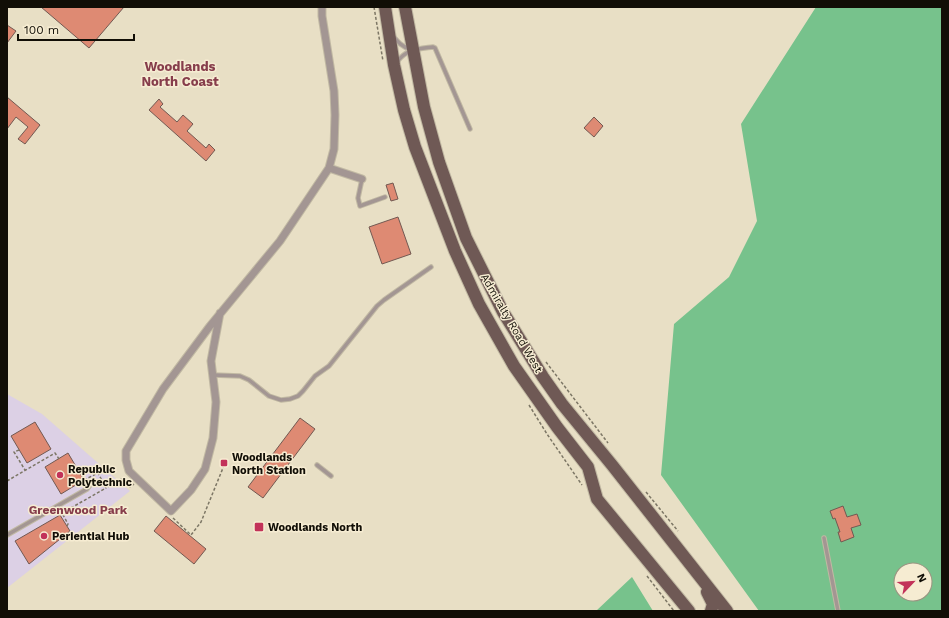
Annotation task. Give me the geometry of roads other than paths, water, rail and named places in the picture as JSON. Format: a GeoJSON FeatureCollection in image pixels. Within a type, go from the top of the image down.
{"type":"FeatureCollection","features":[{"type":"Feature","properties":{"kind":"main road","name":"Admiralty Road West"},"geometry":{"type":"LineString","coordinates":[[385,7],[394,65],[404,110],[418,153],[455,251],[479,304],[495,335],[514,366],[545,411],[588,467],[597,499],[690,611]]}},
{"type":"Feature","properties":{"kind":"main road","name":"Admiralty Road West"},"geometry":{"type":"LineString","coordinates":[[405,7],[424,107],[449,194],[469,243],[503,312],[543,377],[562,404],[697,571],[727,611]]}},
{"type":"Feature","properties":{"kind":"main road"},"geometry":{"type":"LineString","coordinates":[[697,571],[713,604],[711,611]]}},
{"type":"Feature","properties":{"kind":"street"},"geometry":{"type":"LineString","coordinates":[[220,313],[211,362],[216,402],[213,438],[205,469],[191,490],[171,511],[129,471],[126,460],[126,450],[163,389],[220,313],[280,241],[329,168],[334,149],[334,91],[322,16],[322,7]]}},
{"type":"Feature","properties":{"kind":"street"},"geometry":{"type":"LineString","coordinates":[[329,168],[362,179]]}},
{"type":"Feature","properties":{"kind":"lane"},"geometry":{"type":"LineString","coordinates":[[389,31],[398,42],[405,47],[413,49],[432,47],[437,50],[470,129]]}},
{"type":"Feature","properties":{"kind":"lane"},"geometry":{"type":"LineString","coordinates":[[394,65],[400,57],[413,49]]}},
{"type":"Feature","properties":{"kind":"lane"},"geometry":{"type":"LineString","coordinates":[[362,179],[358,198],[360,206],[385,197]]}},
{"type":"Feature","properties":{"kind":"lane"},"geometry":{"type":"LineString","coordinates":[[213,375],[240,376],[249,380],[269,396],[281,400],[298,396],[315,376],[329,366],[377,306],[431,267]]}},
{"type":"Feature","properties":{"kind":"lane"},"geometry":{"type":"LineString","coordinates":[[316,465],[331,476]]}},
{"type":"Feature","properties":{"kind":"lane"},"geometry":{"type":"LineString","coordinates":[[7,535],[87,489],[90,485]]}},
{"type":"Feature","properties":{"kind":"lane"},"geometry":{"type":"LineString","coordinates":[[824,538],[838,611]]}},
{"type":"Feature","properties":{"kind":"place","name":"Woodlands North Station"},"geometry":{"type":"Point","coordinates":[224,463]}},
{"type":"Feature","properties":{"kind":"place","name":"Republic Polytechnic"},"geometry":{"type":"Point","coordinates":[60,475]}},
{"type":"Feature","properties":{"kind":"place","name":"Woodlands North"},"geometry":{"type":"Point","coordinates":[259,527]}},
{"type":"Feature","properties":{"kind":"place","name":"Periential Hub"},"geometry":{"type":"Point","coordinates":[44,536]}},
{"type":"Feature","properties":{"kind":"district","name":"Woodlands North Coast"},"geometry":{"type":"Point","coordinates":[180,74]}},
{"type":"Feature","properties":{"kind":"district","name":"Greenwood Park"},"geometry":{"type":"Point","coordinates":[78,510]}}]}
